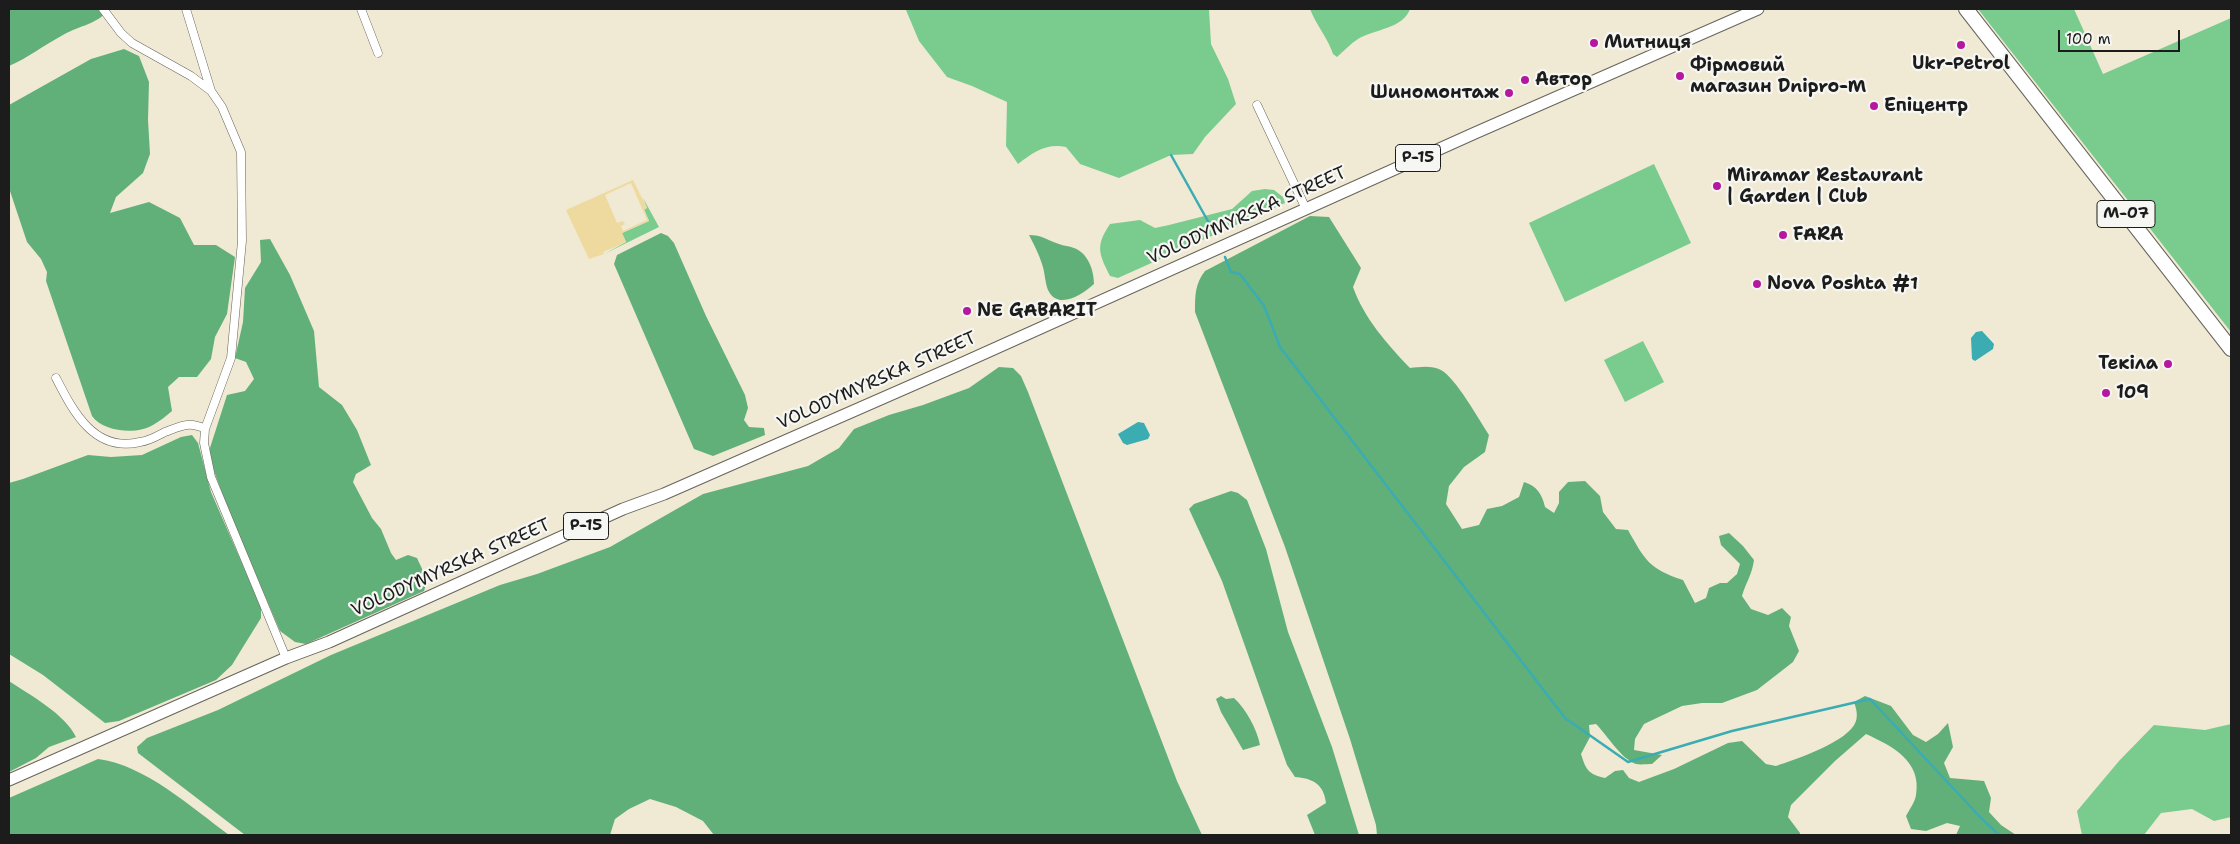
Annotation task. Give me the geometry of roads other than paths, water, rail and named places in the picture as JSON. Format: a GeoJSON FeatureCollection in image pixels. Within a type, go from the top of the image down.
{"type":"FeatureCollection","features":[{"type":"Feature","properties":{"kind":"highway","name":"М-07"},"geometry":{"type":"LineString","coordinates":[[1966,9],[2231,349]]}},
{"type":"Feature","properties":{"kind":"main road","name":"VOLODYMYRSKA STREET"},"geometry":{"type":"LineString","coordinates":[[9,780],[286,658],[329,642],[623,509],[664,494],[956,366],[1758,9]]}},
{"type":"Feature","properties":{"kind":"street"},"geometry":{"type":"LineString","coordinates":[[104,9],[121,33],[132,43],[191,76],[211,91]]}},
{"type":"Feature","properties":{"kind":"street"},"geometry":{"type":"LineString","coordinates":[[186,9],[211,91],[222,107],[241,152],[242,241],[231,358],[205,429],[204,443],[211,477],[286,658]]}},
{"type":"Feature","properties":{"kind":"street"},"geometry":{"type":"LineString","coordinates":[[361,9],[378,52]]}},
{"type":"Feature","properties":{"kind":"street"},"geometry":{"type":"LineString","coordinates":[[1257,105],[1306,209]]}},
{"type":"Feature","properties":{"kind":"street"},"geometry":{"type":"LineString","coordinates":[[56,378],[80,420],[90,430],[105,439],[115,442],[140,442],[181,426],[194,424],[205,429]]}},
{"type":"Feature","properties":{"kind":"water"},"geometry":{"type":"Polygon","coordinates":[[[1982,331],[1994,344],[1993,349],[1975,361],[1972,359],[1971,338],[1976,332],[1982,331]]]}},
{"type":"Feature","properties":{"kind":"water"},"geometry":{"type":"Polygon","coordinates":[[[1138,422],[1144,423],[1150,435],[1148,439],[1127,445],[1123,443],[1118,434],[1138,422]]]}},
{"type":"Feature","properties":{"kind":"waterway"},"geometry":{"type":"LineString","coordinates":[[1171,155],[1214,232]]}},
{"type":"Feature","properties":{"kind":"waterway"},"geometry":{"type":"LineString","coordinates":[[1225,257],[1231,272],[1240,274],[1264,306],[1280,347],[1565,718],[1628,762],[1732,731],[1870,699],[1999,835]]}},
{"type":"Feature","properties":{"kind":"place","name":"Митниця"},"geometry":{"type":"Point","coordinates":[1594,43]}},
{"type":"Feature","properties":{"kind":"place","name":"Ukr-Petrol"},"geometry":{"type":"Point","coordinates":[1961,45]}},
{"type":"Feature","properties":{"kind":"place","name":"Фірмовий магазин Dnipro-M"},"geometry":{"type":"Point","coordinates":[1680,76]}},
{"type":"Feature","properties":{"kind":"place","name":"Автор"},"geometry":{"type":"Point","coordinates":[1525,80]}},
{"type":"Feature","properties":{"kind":"place","name":"Шиномонтаж"},"geometry":{"type":"Point","coordinates":[1509,93]}},
{"type":"Feature","properties":{"kind":"place","name":"Епіцентр"},"geometry":{"type":"Point","coordinates":[1874,106]}},
{"type":"Feature","properties":{"kind":"place","name":"Miramar Restaurant | Garden | Club"},"geometry":{"type":"Point","coordinates":[1717,186]}},
{"type":"Feature","properties":{"kind":"place","name":"FARA"},"geometry":{"type":"Point","coordinates":[1783,235]}},
{"type":"Feature","properties":{"kind":"place","name":"Nova Poshta #1"},"geometry":{"type":"Point","coordinates":[1757,284]}},
{"type":"Feature","properties":{"kind":"place","name":"NE GABARIT"},"geometry":{"type":"Point","coordinates":[967,311]}},
{"type":"Feature","properties":{"kind":"place","name":"Текіла"},"geometry":{"type":"Point","coordinates":[2168,364]}},
{"type":"Feature","properties":{"kind":"place","name":"109"},"geometry":{"type":"Point","coordinates":[2106,393]}}]}
